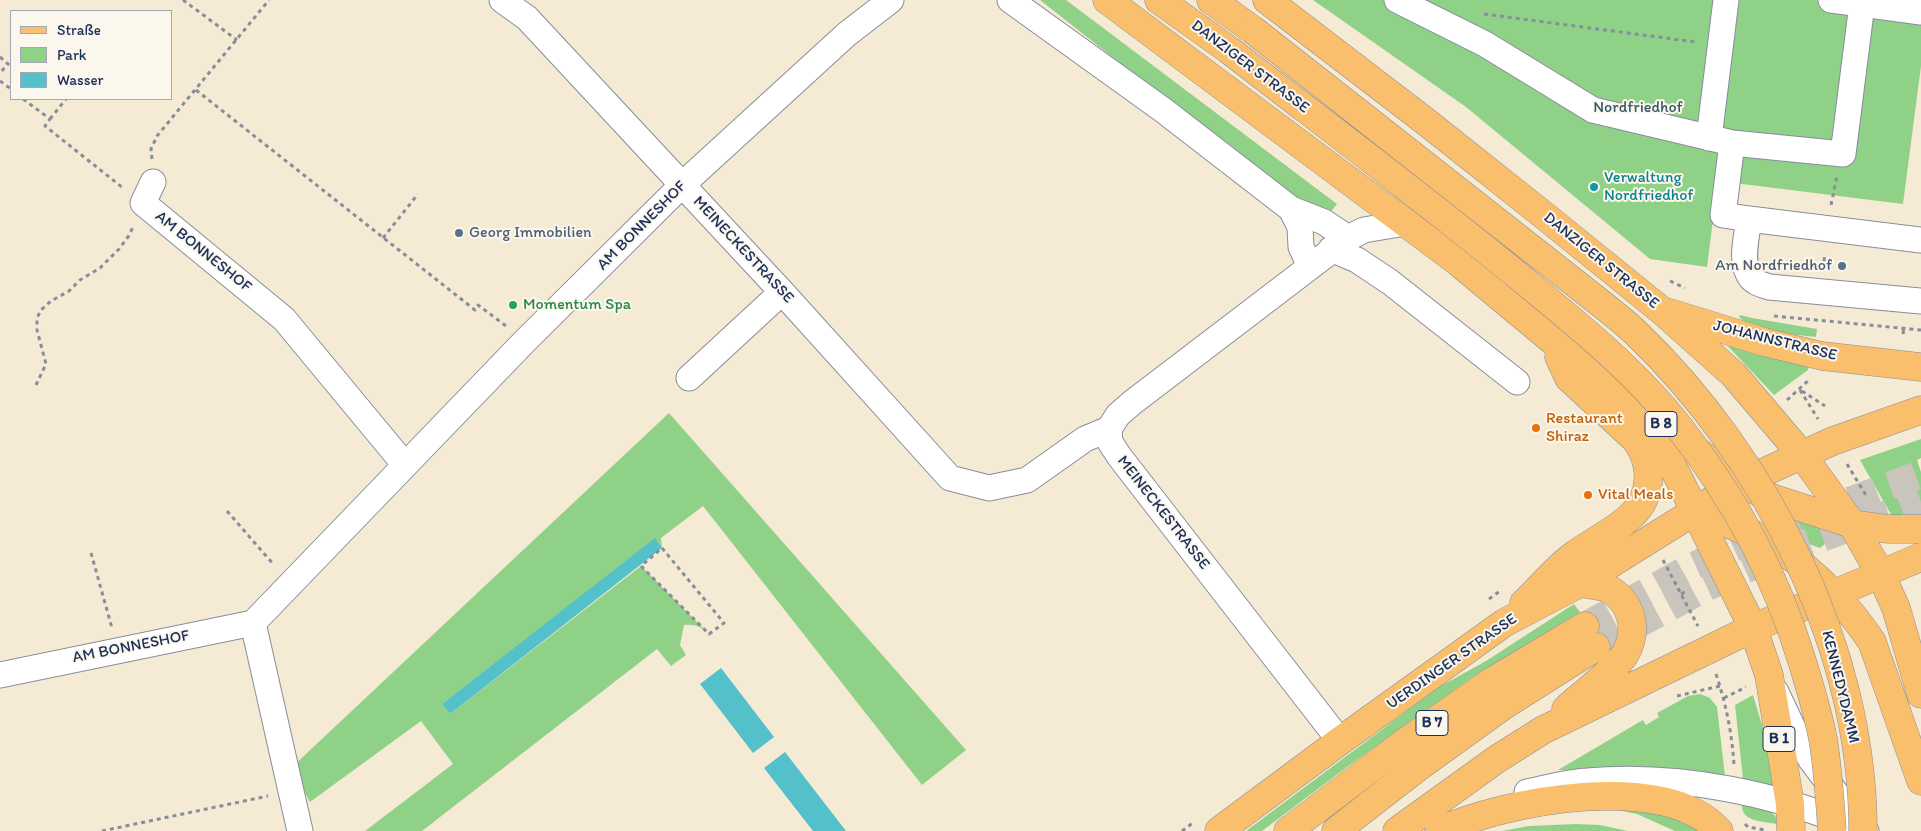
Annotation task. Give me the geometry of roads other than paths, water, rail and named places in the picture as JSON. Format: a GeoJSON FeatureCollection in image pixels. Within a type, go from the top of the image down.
{"type":"FeatureCollection","features":[{"type":"Feature","properties":{"kind":"main road","name":"DANZIGER STRASSE"},"geometry":{"type":"LineString","coordinates":[[1107,0],[1458,262],[1582,365]]}},
{"type":"Feature","properties":{"kind":"main road","name":"DANZIGER STRASSE"},"geometry":{"type":"LineString","coordinates":[[1160,0],[1229,50],[1486,250],[1586,332],[1651,396],[1678,426],[1740,516],[1761,555]]}},
{"type":"Feature","properties":{"kind":"main road","name":"DANZIGER STRASSE"},"geometry":{"type":"LineString","coordinates":[[1211,0],[1253,30],[1587,292],[1634,332],[1677,377],[1732,445],[1757,484],[1793,550]]}},
{"type":"Feature","properties":{"kind":"main road","name":"DANZIGER STRASSE"},"geometry":{"type":"LineString","coordinates":[[1268,0],[1425,121],[1661,310],[1734,375],[1802,455],[1854,528],[1881,574]]}},
{"type":"Feature","properties":{"kind":"main road"},"geometry":{"type":"LineString","coordinates":[[1550,340],[1613,373],[1629,372],[1639,367],[1649,357],[1655,344],[1661,310]]}},
{"type":"Feature","properties":{"kind":"main road","name":"JOHANNSTRASSE"},"geometry":{"type":"LineString","coordinates":[[1661,310],[1764,342],[1822,356],[1921,367]]}},
{"type":"Feature","properties":{"kind":"main road"},"geometry":{"type":"LineString","coordinates":[[1504,623],[1572,557],[1631,517],[1640,506],[1648,486],[1647,464],[1641,448],[1634,439],[1569,378],[1550,340]]}},
{"type":"Feature","properties":{"kind":"main road"},"geometry":{"type":"LineString","coordinates":[[1582,365],[1673,468],[1696,511],[1780,548],[1837,592],[1872,642],[1921,781]]}},
{"type":"Feature","properties":{"kind":"main road","name":"B 8"},"geometry":{"type":"LineString","coordinates":[[1582,365],[1740,482],[1772,498],[1854,528],[1921,529]]}},
{"type":"Feature","properties":{"kind":"main road"},"geometry":{"type":"LineString","coordinates":[[1696,511],[1740,482],[1832,441],[1921,410]]}},
{"type":"Feature","properties":{"kind":"main road","name":"UERDINGER STRASSE"},"geometry":{"type":"LineString","coordinates":[[1219,831],[1504,623],[1580,583],[1696,511]]}},
{"type":"Feature","properties":{"kind":"main road","name":"B 1"},"geometry":{"type":"LineString","coordinates":[[1696,511],[1753,628],[1758,681],[1790,804],[1792,831]]}},
{"type":"Feature","properties":{"kind":"main road"},"geometry":{"type":"LineString","coordinates":[[1837,592],[1853,564],[1856,550],[1854,528]]}},
{"type":"Feature","properties":{"kind":"main road","name":"KENNEDYDAMM"},"geometry":{"type":"LineString","coordinates":[[1793,550],[1821,613],[1842,682],[1861,786],[1864,831]]}},
{"type":"Feature","properties":{"kind":"main road","name":"KENNEDYDAMM"},"geometry":{"type":"LineString","coordinates":[[1761,555],[1794,634],[1816,707],[1823,738],[1829,784],[1832,831]]}},
{"type":"Feature","properties":{"kind":"main road"},"geometry":{"type":"LineString","coordinates":[[1397,831],[1497,759],[1543,730],[1753,628],[1921,557]]}},
{"type":"Feature","properties":{"kind":"main road"},"geometry":{"type":"LineString","coordinates":[[1881,574],[1902,627],[1921,694]]}},
{"type":"Feature","properties":{"kind":"main road"},"geometry":{"type":"LineString","coordinates":[[1543,730],[1612,668],[1624,655],[1632,639],[1633,624],[1629,611],[1621,600],[1606,588],[1580,583]]}},
{"type":"Feature","properties":{"kind":"main road","name":"B 7"},"geometry":{"type":"LineString","coordinates":[[1288,831],[1404,743],[1491,682],[1591,637],[1495,712],[1417,768],[1336,831]]}},
{"type":"Feature","properties":{"kind":"main road"},"geometry":{"type":"LineString","coordinates":[[1443,829],[1515,807],[1567,798],[1618,796],[1665,800],[1731,826]]}},
{"type":"Feature","properties":{"kind":"street","name":"MEINECKESTRASSE"},"geometry":{"type":"LineString","coordinates":[[502,0],[527,18],[683,184],[950,478],[989,488],[1027,480],[1085,439],[1109,429],[1110,442],[1119,456],[1340,741]]}},
{"type":"Feature","properties":{"kind":"street","name":"AM BONNESHOF"},"geometry":{"type":"LineString","coordinates":[[0,675],[253,623],[524,342],[683,184],[847,34],[891,0]]}},
{"type":"Feature","properties":{"kind":"street"},"geometry":{"type":"LineString","coordinates":[[1010,0],[1163,110],[1291,208],[1324,222],[1340,244],[1357,260],[1390,282],[1517,382]]}},
{"type":"Feature","properties":{"kind":"street"},"geometry":{"type":"LineString","coordinates":[[1397,0],[1485,44],[1593,110],[1721,140],[1842,154],[1862,2]]}},
{"type":"Feature","properties":{"kind":"street"},"geometry":{"type":"LineString","coordinates":[[1726,0],[1720,45],[1723,215],[1921,240]]}},
{"type":"Feature","properties":{"kind":"street"},"geometry":{"type":"LineString","coordinates":[[1831,0],[1862,2],[1921,12]]}},
{"type":"Feature","properties":{"kind":"street","name":"AM BONNESHOF"},"geometry":{"type":"LineString","coordinates":[[148,192],[284,319],[405,465]]}},
{"type":"Feature","properties":{"kind":"street"},"geometry":{"type":"LineString","coordinates":[[1291,208],[1300,227],[1301,247],[1310,266]]}},
{"type":"Feature","properties":{"kind":"street"},"geometry":{"type":"LineString","coordinates":[[1749,219],[1745,261],[1750,278],[1759,283],[1786,289],[1921,302]]}},
{"type":"Feature","properties":{"kind":"street"},"geometry":{"type":"LineString","coordinates":[[1109,429],[1118,415],[1133,402],[1340,244],[1364,230],[1405,223]]}},
{"type":"Feature","properties":{"kind":"street"},"geometry":{"type":"LineString","coordinates":[[689,378],[782,292]]}},
{"type":"Feature","properties":{"kind":"street"},"geometry":{"type":"LineString","coordinates":[[253,623],[300,831]]}},
{"type":"Feature","properties":{"kind":"street"},"geometry":{"type":"LineString","coordinates":[[1758,681],[1793,728],[1811,760],[1864,831]]}},
{"type":"Feature","properties":{"kind":"street"},"geometry":{"type":"LineString","coordinates":[[1443,829],[1521,794],[1586,781],[1654,780],[1694,783],[1735,790],[1790,804],[1864,831]]}},
{"type":"Feature","properties":{"kind":"water"},"geometry":{"type":"Polygon","coordinates":[[[655,538],[662,548],[450,714],[442,704],[655,538]]]}},
{"type":"Feature","properties":{"kind":"water"},"geometry":{"type":"Polygon","coordinates":[[[721,668],[774,737],[753,753],[700,684],[721,668]]]}},
{"type":"Feature","properties":{"kind":"water"},"geometry":{"type":"Polygon","coordinates":[[[785,752],[846,831],[813,831],[764,768],[785,752]]]}},
{"type":"Feature","properties":{"kind":"tunnel"},"geometry":{"type":"LineString","coordinates":[[1585,626],[1693,566],[1778,528],[1921,474]]}},
{"type":"Feature","properties":{"kind":"tunnel"},"geometry":{"type":"LineString","coordinates":[[1596,647],[1705,588],[1788,550],[1921,502]]}},
{"type":"Feature","properties":{"kind":"place","name":"Verwaltung Nordfriedhof"},"geometry":{"type":"Point","coordinates":[1594,187]}},
{"type":"Feature","properties":{"kind":"place","name":"Georg Immobilien"},"geometry":{"type":"Point","coordinates":[459,233]}},
{"type":"Feature","properties":{"kind":"place","name":"Am Nordfriedhof"},"geometry":{"type":"Point","coordinates":[1842,266]}},
{"type":"Feature","properties":{"kind":"place","name":"Momentum Spa"},"geometry":{"type":"Point","coordinates":[513,305]}},
{"type":"Feature","properties":{"kind":"place","name":"Restaurant Shiraz"},"geometry":{"type":"Point","coordinates":[1536,428]}},
{"type":"Feature","properties":{"kind":"place","name":"Vital Meals"},"geometry":{"type":"Point","coordinates":[1588,495]}},
{"type":"Feature","properties":{"kind":"park label","name":"Nordfriedhof"},"geometry":{"type":"Point","coordinates":[1638,108]}}]}
